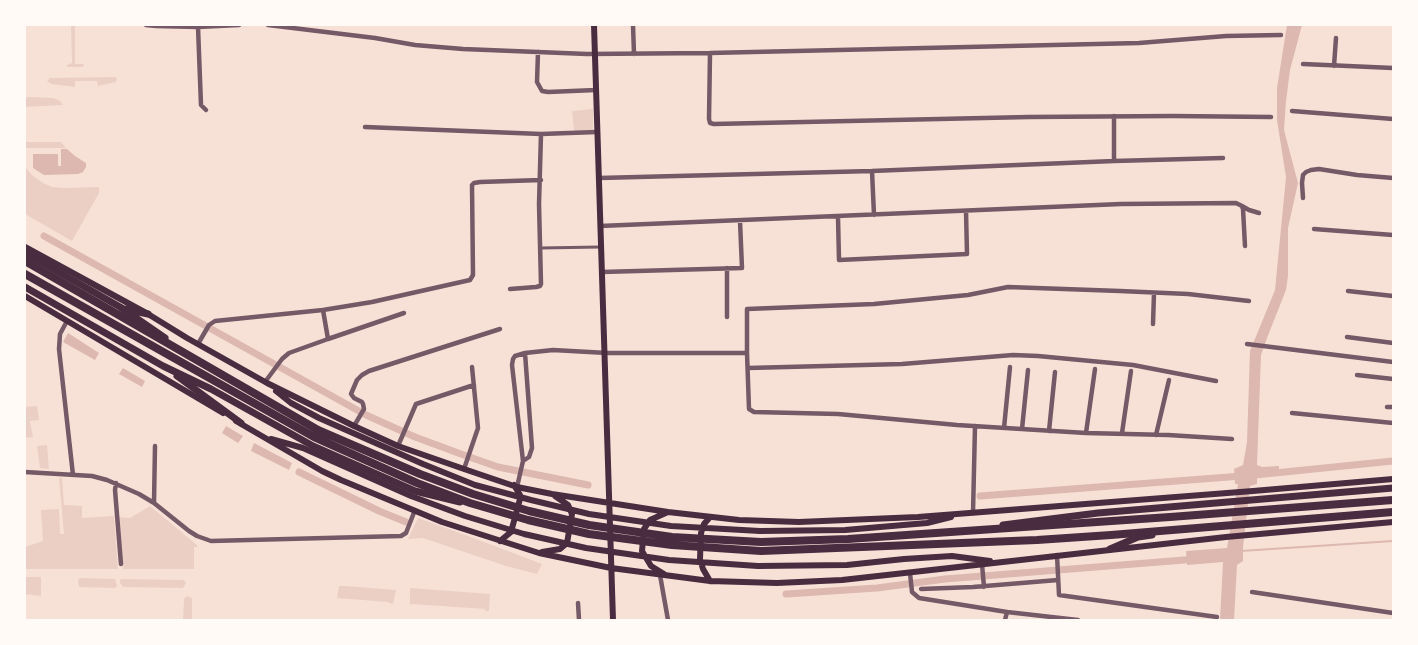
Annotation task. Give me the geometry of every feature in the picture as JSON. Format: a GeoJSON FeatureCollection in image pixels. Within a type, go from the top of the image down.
{"type":"FeatureCollection","features":[{"type":"Feature","properties":{"kind":"highway"},"geometry":{"type":"LineString","coordinates":[[25,253],[120,308],[215,373],[316,432],[418,476],[471,496],[528,514],[588,527],[670,539],[760,544],[846,542],[903,537],[1098,513],[1393,488]]}},
{"type":"Feature","properties":{"kind":"highway"},"geometry":{"type":"LineString","coordinates":[[25,261],[318,430],[420,474],[473,494],[529,511],[589,525],[672,537],[761,542],[848,539],[1393,500]]}},
{"type":"Feature","properties":{"kind":"highway"},"geometry":{"type":"LineString","coordinates":[[25,274],[314,437],[417,483],[470,503],[528,520],[589,534],[672,545],[761,551],[1037,540],[1393,512]]}},
{"type":"Feature","properties":{"kind":"highway"},"geometry":{"type":"LineString","coordinates":[[25,287],[163,366],[211,388],[313,446],[413,494],[468,504],[526,522],[586,536],[670,548],[759,553],[990,543],[1393,512]]}},
{"type":"Feature","properties":{"kind":"highway"},"geometry":{"type":"LineString","coordinates":[[120,308],[148,314]]}},
{"type":"Feature","properties":{"kind":"highway"},"geometry":{"type":"LineString","coordinates":[[163,366],[241,423]]}},
{"type":"Feature","properties":{"kind":"highway"},"geometry":{"type":"LineString","coordinates":[[1110,549],[1138,537],[1200,526]]}},
{"type":"Feature","properties":{"kind":"main road"},"geometry":{"type":"LineString","coordinates":[[594,25],[613,620]]}},
{"type":"Feature","properties":{"kind":"main road"},"geometry":{"type":"LineString","coordinates":[[25,247],[148,314],[266,383],[398,446],[516,486],[609,504],[710,517],[800,522],[969,513],[1253,492],[1393,479]]}},
{"type":"Feature","properties":{"kind":"main road"},"geometry":{"type":"LineString","coordinates":[[25,296],[335,477],[442,522],[539,553],[611,568],[710,581],[777,583],[842,580],[910,576],[983,568],[999,562],[1110,549],[1393,522]]}},
{"type":"Feature","properties":{"kind":"main road"},"geometry":{"type":"LineString","coordinates":[[266,383],[291,404],[423,464],[475,485],[589,514],[671,526],[760,532],[844,530],[928,523],[969,513]]}},
{"type":"Feature","properties":{"kind":"main road"},"geometry":{"type":"LineString","coordinates":[[263,436],[303,448],[465,516],[524,534],[586,548],[669,560],[758,566],[847,565],[952,556],[999,562]]}},
{"type":"Feature","properties":{"kind":"main road"},"geometry":{"type":"LineString","coordinates":[[500,541],[511,532],[520,499],[516,486]]}},
{"type":"Feature","properties":{"kind":"main road"},"geometry":{"type":"LineString","coordinates":[[539,553],[560,549],[567,543],[572,514],[568,504],[552,494]]}},
{"type":"Feature","properties":{"kind":"main road"},"geometry":{"type":"LineString","coordinates":[[664,575],[651,566],[642,551],[644,529],[650,520],[668,512]]}},
{"type":"Feature","properties":{"kind":"main road"},"geometry":{"type":"LineString","coordinates":[[710,517],[704,524],[701,533],[700,559],[710,581]]}},
{"type":"Feature","properties":{"kind":"street"},"geometry":{"type":"LineString","coordinates":[[146,25],[198,27],[239,25]]}},
{"type":"Feature","properties":{"kind":"street"},"geometry":{"type":"LineString","coordinates":[[268,25],[375,38],[415,45],[587,54],[1139,44],[1226,36],[1281,35]]}},
{"type":"Feature","properties":{"kind":"street"},"geometry":{"type":"LineString","coordinates":[[633,25],[634,54]]}},
{"type":"Feature","properties":{"kind":"street"},"geometry":{"type":"LineString","coordinates":[[198,27],[201,105],[206,110]]}},
{"type":"Feature","properties":{"kind":"street"},"geometry":{"type":"LineString","coordinates":[[1334,66],[1336,38]]}},
{"type":"Feature","properties":{"kind":"street"},"geometry":{"type":"LineString","coordinates":[[538,52],[537,82],[542,91],[596,90]]}},
{"type":"Feature","properties":{"kind":"street"},"geometry":{"type":"LineString","coordinates":[[710,53],[709,119],[710,123],[714,124],[1114,116],[1271,117]]}},
{"type":"Feature","properties":{"kind":"street"},"geometry":{"type":"LineString","coordinates":[[1303,64],[1393,68]]}},
{"type":"Feature","properties":{"kind":"street"},"geometry":{"type":"LineString","coordinates":[[1292,111],[1393,119]]}},
{"type":"Feature","properties":{"kind":"street"},"geometry":{"type":"LineString","coordinates":[[1114,116],[1114,161]]}},
{"type":"Feature","properties":{"kind":"street"},"geometry":{"type":"LineString","coordinates":[[366,127],[541,134],[597,132]]}},
{"type":"Feature","properties":{"kind":"street"},"geometry":{"type":"LineString","coordinates":[[510,289],[540,286],[541,282],[539,204],[541,134]]}},
{"type":"Feature","properties":{"kind":"street"},"geometry":{"type":"LineString","coordinates":[[599,178],[872,171],[1223,158]]}},
{"type":"Feature","properties":{"kind":"street"},"geometry":{"type":"LineString","coordinates":[[1303,198],[1302,183],[1304,175],[1311,170],[1320,169],[1393,178]]}},
{"type":"Feature","properties":{"kind":"street"},"geometry":{"type":"LineString","coordinates":[[872,171],[874,215]]}},
{"type":"Feature","properties":{"kind":"street"},"geometry":{"type":"LineString","coordinates":[[198,344],[209,325],[215,321],[323,310],[372,302],[470,280],[473,275],[472,185],[480,182],[541,180]]}},
{"type":"Feature","properties":{"kind":"street"},"geometry":{"type":"LineString","coordinates":[[600,226],[1122,204],[1236,203],[1260,213]]}},
{"type":"Feature","properties":{"kind":"street"},"geometry":{"type":"LineString","coordinates":[[1242,206],[1245,246]]}},
{"type":"Feature","properties":{"kind":"street"},"geometry":{"type":"LineString","coordinates":[[838,217],[839,260],[967,254],[966,211]]}},
{"type":"Feature","properties":{"kind":"street"},"geometry":{"type":"LineString","coordinates":[[602,272],[742,268],[740,220]]}},
{"type":"Feature","properties":{"kind":"street"},"geometry":{"type":"LineString","coordinates":[[1314,229],[1393,235]]}},
{"type":"Feature","properties":{"kind":"street"},"geometry":{"type":"LineString","coordinates":[[540,248],[601,248]]}},
{"type":"Feature","properties":{"kind":"street"},"geometry":{"type":"LineString","coordinates":[[727,268],[727,317]]}},
{"type":"Feature","properties":{"kind":"street"},"geometry":{"type":"LineString","coordinates":[[1232,439],[1049,431],[838,414],[754,412],[749,409],[747,309],[874,304],[968,294],[1008,287],[1209,296],[1249,301]]}},
{"type":"Feature","properties":{"kind":"street"},"geometry":{"type":"LineString","coordinates":[[1348,291],[1393,296]]}},
{"type":"Feature","properties":{"kind":"street"},"geometry":{"type":"LineString","coordinates":[[1153,324],[1154,293]]}},
{"type":"Feature","properties":{"kind":"street"},"geometry":{"type":"LineString","coordinates":[[323,310],[328,339]]}},
{"type":"Feature","properties":{"kind":"street"},"geometry":{"type":"LineString","coordinates":[[266,383],[282,359],[289,353],[404,313]]}},
{"type":"Feature","properties":{"kind":"street"},"geometry":{"type":"LineString","coordinates":[[67,321],[60,334],[59,349],[73,475]]}},
{"type":"Feature","properties":{"kind":"street"},"geometry":{"type":"LineString","coordinates":[[354,426],[364,409],[362,402],[351,394],[362,375],[368,371],[500,329]]}},
{"type":"Feature","properties":{"kind":"street"},"geometry":{"type":"LineString","coordinates":[[1347,337],[1393,343]]}},
{"type":"Feature","properties":{"kind":"street"},"geometry":{"type":"LineString","coordinates":[[1249,344],[1393,362]]}},
{"type":"Feature","properties":{"kind":"street"},"geometry":{"type":"LineString","coordinates":[[516,486],[523,461],[512,365],[515,356],[553,350],[747,353]]}},
{"type":"Feature","properties":{"kind":"street"},"geometry":{"type":"LineString","coordinates":[[523,461],[529,457],[532,448],[525,353]]}},
{"type":"Feature","properties":{"kind":"street"},"geometry":{"type":"LineString","coordinates":[[748,368],[902,364],[1013,355],[1133,366],[1216,381]]}},
{"type":"Feature","properties":{"kind":"street"},"geometry":{"type":"LineString","coordinates":[[464,469],[478,428],[472,367]]}},
{"type":"Feature","properties":{"kind":"street"},"geometry":{"type":"LineString","coordinates":[[1004,428],[1010,367]]}},
{"type":"Feature","properties":{"kind":"street"},"geometry":{"type":"LineString","coordinates":[[1086,433],[1095,369]]}},
{"type":"Feature","properties":{"kind":"street"},"geometry":{"type":"LineString","coordinates":[[1022,429],[1028,370]]}},
{"type":"Feature","properties":{"kind":"street"},"geometry":{"type":"LineString","coordinates":[[1122,434],[1130,371]]}},
{"type":"Feature","properties":{"kind":"street"},"geometry":{"type":"LineString","coordinates":[[1049,431],[1055,372]]}},
{"type":"Feature","properties":{"kind":"street"},"geometry":{"type":"LineString","coordinates":[[1357,376],[1393,379]]}},
{"type":"Feature","properties":{"kind":"street"},"geometry":{"type":"LineString","coordinates":[[1156,435],[1169,380]]}},
{"type":"Feature","properties":{"kind":"street"},"geometry":{"type":"LineString","coordinates":[[398,446],[416,404],[474,385]]}},
{"type":"Feature","properties":{"kind":"street"},"geometry":{"type":"LineString","coordinates":[[1387,406],[1393,407]]}},
{"type":"Feature","properties":{"kind":"street"},"geometry":{"type":"LineString","coordinates":[[1292,413],[1393,423]]}},
{"type":"Feature","properties":{"kind":"street"},"geometry":{"type":"LineString","coordinates":[[969,513],[975,426]]}},
{"type":"Feature","properties":{"kind":"street"},"geometry":{"type":"LineString","coordinates":[[154,503],[155,446]]}},
{"type":"Feature","properties":{"kind":"street"},"geometry":{"type":"LineString","coordinates":[[25,472],[92,476],[116,483],[154,503],[197,536],[211,541],[401,536],[406,533],[415,510]]}},
{"type":"Feature","properties":{"kind":"street"},"geometry":{"type":"LineString","coordinates":[[116,483],[120,564]]}},
{"type":"Feature","properties":{"kind":"street"},"geometry":{"type":"LineString","coordinates":[[1057,555],[1059,595],[1217,617]]}},
{"type":"Feature","properties":{"kind":"street"},"geometry":{"type":"LineString","coordinates":[[983,568],[984,587]]}},
{"type":"Feature","properties":{"kind":"street"},"geometry":{"type":"LineString","coordinates":[[664,575],[668,620]]}},
{"type":"Feature","properties":{"kind":"street"},"geometry":{"type":"LineString","coordinates":[[910,576],[912,592],[919,598],[1007,612],[1078,620]]}},
{"type":"Feature","properties":{"kind":"street"},"geometry":{"type":"LineString","coordinates":[[921,589],[984,587],[1058,578]]}},
{"type":"Feature","properties":{"kind":"street"},"geometry":{"type":"LineString","coordinates":[[1252,592],[1393,613]]}},
{"type":"Feature","properties":{"kind":"street"},"geometry":{"type":"LineString","coordinates":[[578,603],[578,620]]}},
{"type":"Feature","properties":{"kind":"street"},"geometry":{"type":"LineString","coordinates":[[1006,620],[1007,612]]}},
{"type":"Feature","properties":{"kind":"shaded area"},"geometry":{"type":"Polygon","coordinates":[[[71,25],[75,25],[75,64],[84,64],[83,67],[67,67],[67,65],[72,63],[71,25]]]}},
{"type":"Feature","properties":{"kind":"shaded area"},"geometry":{"type":"Polygon","coordinates":[[[1287,25],[1302,25],[1290,70],[1284,130],[1298,183],[1288,228],[1288,276],[1286,290],[1261,355],[1257,465],[1262,467],[1279,466],[1279,470],[1262,471],[1262,474],[1257,475],[1257,484],[1250,486],[1243,561],[1237,565],[1234,620],[1220,620],[1223,562],[1187,565],[1186,551],[1227,548],[1238,484],[1235,484],[1234,469],[1243,465],[1247,442],[1250,351],[1275,290],[1286,177],[1277,120],[1277,88],[1287,25]]]}},
{"type":"Feature","properties":{"kind":"shaded area"},"geometry":{"type":"Polygon","coordinates":[[[50,78],[117,78],[116,82],[98,86],[97,81],[75,81],[75,87],[51,84],[47,81],[50,78]]]}},
{"type":"Feature","properties":{"kind":"shaded area"},"geometry":{"type":"Polygon","coordinates":[[[25,98],[53,98],[60,101],[63,105],[25,107],[25,98]]]}},
{"type":"Feature","properties":{"kind":"shaded area"},"geometry":{"type":"Polygon","coordinates":[[[593,109],[593,131],[574,131],[572,111],[593,109]]]}},
{"type":"Feature","properties":{"kind":"shaded area"},"geometry":{"type":"Polygon","coordinates":[[[25,142],[61,142],[66,148],[25,148],[25,142]]]}},
{"type":"Feature","properties":{"kind":"shaded area"},"geometry":{"type":"Polygon","coordinates":[[[61,149],[67,149],[86,163],[83,172],[78,174],[44,175],[33,168],[33,154],[58,154],[58,166],[61,166],[61,149]]]}},
{"type":"Feature","properties":{"kind":"shaded area"},"geometry":{"type":"Polygon","coordinates":[[[25,167],[33,176],[52,187],[99,187],[99,193],[72,241],[25,214],[25,167]]]}},
{"type":"Feature","properties":{"kind":"shaded area"},"geometry":{"type":"Polygon","coordinates":[[[68,333],[99,353],[95,360],[63,342],[68,333]]]}},
{"type":"Feature","properties":{"kind":"shaded area"},"geometry":{"type":"Polygon","coordinates":[[[123,368],[145,381],[142,387],[119,374],[123,368]]]}},
{"type":"Feature","properties":{"kind":"shaded area"},"geometry":{"type":"Polygon","coordinates":[[[37,406],[39,420],[30,421],[33,437],[25,438],[25,407],[37,406]]]}},
{"type":"Feature","properties":{"kind":"shaded area"},"geometry":{"type":"Polygon","coordinates":[[[226,426],[243,436],[238,443],[222,433],[226,426]]]}},
{"type":"Feature","properties":{"kind":"shaded area"},"geometry":{"type":"Polygon","coordinates":[[[254,443],[292,463],[289,470],[251,451],[254,443]]]}},
{"type":"Feature","properties":{"kind":"shaded area"},"geometry":{"type":"Polygon","coordinates":[[[47,445],[49,469],[40,468],[37,446],[47,445]]]}},
{"type":"Feature","properties":{"kind":"shaded area"},"geometry":{"type":"Polygon","coordinates":[[[59,478],[62,478],[64,505],[82,506],[82,518],[114,516],[118,569],[25,569],[25,547],[43,541],[41,510],[59,509],[60,534],[64,534],[59,478]]]}},
{"type":"Feature","properties":{"kind":"shaded area"},"geometry":{"type":"Polygon","coordinates":[[[150,506],[197,545],[197,547],[194,547],[194,569],[123,569],[118,517],[130,518],[150,506]]]}},
{"type":"Feature","properties":{"kind":"shaded area"},"geometry":{"type":"Polygon","coordinates":[[[418,518],[542,564],[537,574],[506,566],[423,538],[408,539],[418,518]]]}},
{"type":"Feature","properties":{"kind":"shaded area"},"geometry":{"type":"Polygon","coordinates":[[[25,577],[41,577],[41,596],[25,594],[25,577]]]}},
{"type":"Feature","properties":{"kind":"shaded area"},"geometry":{"type":"Polygon","coordinates":[[[80,578],[115,579],[117,586],[115,588],[79,587],[78,580],[80,578]]]}},
{"type":"Feature","properties":{"kind":"shaded area"},"geometry":{"type":"Polygon","coordinates":[[[122,579],[184,580],[186,583],[183,588],[123,587],[120,583],[122,579]]]}},
{"type":"Feature","properties":{"kind":"shaded area"},"geometry":{"type":"Polygon","coordinates":[[[339,586],[396,590],[393,604],[337,598],[339,586]]]}},
{"type":"Feature","properties":{"kind":"shaded area"},"geometry":{"type":"Polygon","coordinates":[[[410,588],[490,594],[489,611],[485,611],[485,609],[410,605],[410,588]]]}},
{"type":"Feature","properties":{"kind":"shaded area"},"geometry":{"type":"Polygon","coordinates":[[[187,596],[192,598],[192,620],[183,620],[184,599],[187,596]]]}},
{"type":"Feature","properties":{"kind":"waterway"},"geometry":{"type":"LineString","coordinates":[[44,236],[366,415],[415,437],[498,467],[588,485]]}},
{"type":"Feature","properties":{"kind":"waterway"},"geometry":{"type":"LineString","coordinates":[[1255,475],[1393,461]]}},
{"type":"Feature","properties":{"kind":"waterway"},"geometry":{"type":"LineString","coordinates":[[299,472],[406,522]]}},
{"type":"Feature","properties":{"kind":"waterway"},"geometry":{"type":"LineString","coordinates":[[980,496],[1242,476]]}},
{"type":"Feature","properties":{"kind":"waterway"},"geometry":{"type":"LineString","coordinates":[[1241,551],[1393,541]]}},
{"type":"Feature","properties":{"kind":"waterway"},"geometry":{"type":"LineString","coordinates":[[786,594],[877,588],[945,579],[1197,559]]}}]}
